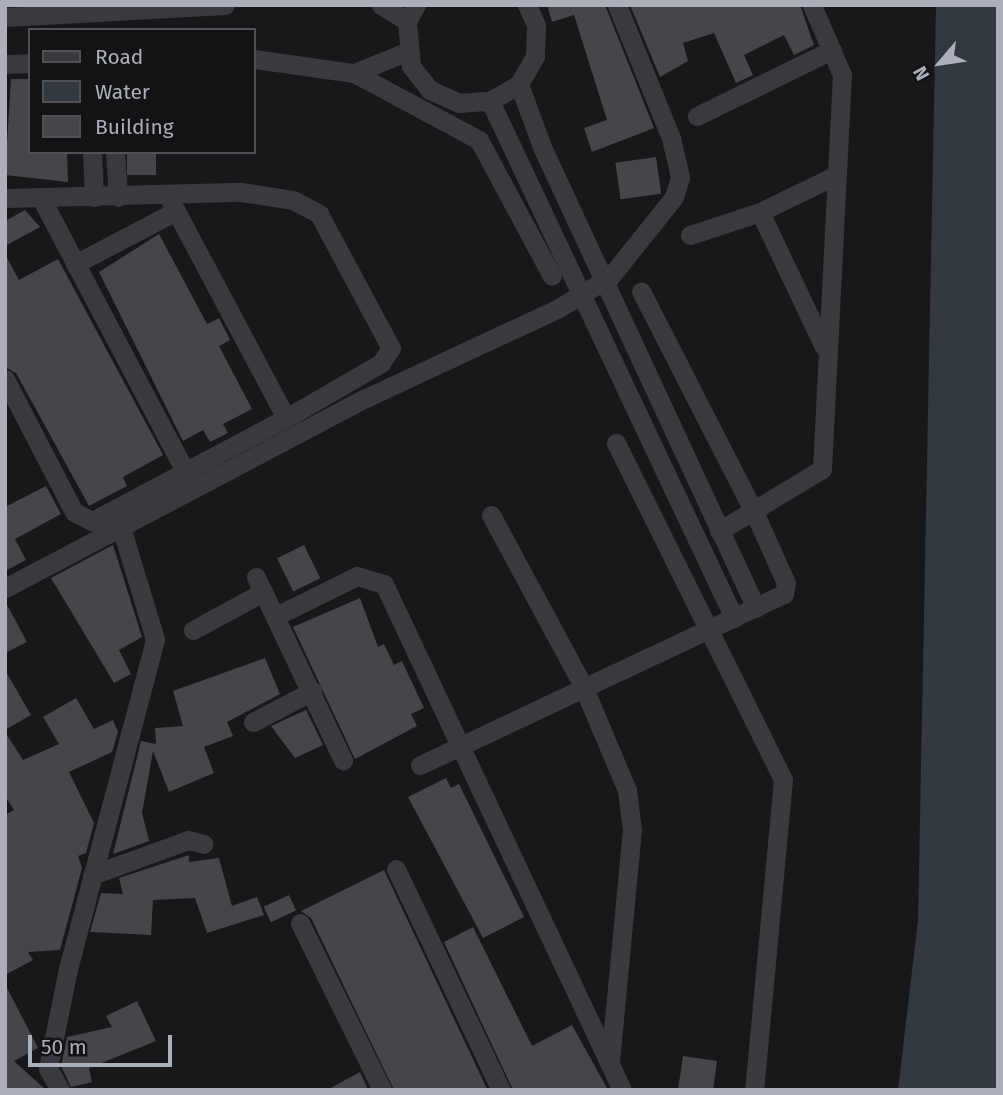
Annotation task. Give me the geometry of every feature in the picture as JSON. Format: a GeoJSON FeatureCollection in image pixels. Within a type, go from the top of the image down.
{"type":"FeatureCollection","features":[{"type":"Feature","properties":{"kind":"street"},"geometry":{"type":"LineString","coordinates":[[5,17],[225,5]]}},
{"type":"Feature","properties":{"kind":"street"},"geometry":{"type":"LineString","coordinates":[[381,5],[411,13],[406,52],[430,90],[431,114]]}},
{"type":"Feature","properties":{"kind":"street"},"geometry":{"type":"LineString","coordinates":[[430,90],[459,103],[490,102],[519,83],[535,56],[536,25],[527,5]]}},
{"type":"Feature","properties":{"kind":"street"},"geometry":{"type":"LineString","coordinates":[[5,588],[366,398],[557,309],[610,277],[674,198],[680,177],[680,163],[617,5]]}},
{"type":"Feature","properties":{"kind":"street"},"geometry":{"type":"LineString","coordinates":[[719,531],[755,514],[821,472],[834,176],[842,75],[812,5]]}},
{"type":"Feature","properties":{"kind":"street"},"geometry":{"type":"LineString","coordinates":[[697,116],[832,50]]}},
{"type":"Feature","properties":{"kind":"street"},"geometry":{"type":"LineString","coordinates":[[354,73],[406,52]]}},
{"type":"Feature","properties":{"kind":"street"},"geometry":{"type":"LineString","coordinates":[[256,59],[354,73],[485,146],[552,276]]}},
{"type":"Feature","properties":{"kind":"street"},"geometry":{"type":"LineString","coordinates":[[5,64],[28,63]]}},
{"type":"Feature","properties":{"kind":"street"},"geometry":{"type":"LineString","coordinates":[[519,83],[756,608]]}},
{"type":"Feature","properties":{"kind":"street"},"geometry":{"type":"LineString","coordinates":[[490,102],[734,618]]}},
{"type":"Feature","properties":{"kind":"street"},"geometry":{"type":"LineString","coordinates":[[92,154],[94,197]]}},
{"type":"Feature","properties":{"kind":"street"},"geometry":{"type":"LineString","coordinates":[[115,154],[118,197]]}},
{"type":"Feature","properties":{"kind":"street"},"geometry":{"type":"LineString","coordinates":[[690,235],[760,212],[834,176]]}},
{"type":"Feature","properties":{"kind":"street"},"geometry":{"type":"LineString","coordinates":[[5,379],[83,519],[92,521],[183,467],[286,418],[382,363],[391,338],[319,214],[273,195],[172,204],[118,197],[7,199]]}},
{"type":"Feature","properties":{"kind":"street"},"geometry":{"type":"LineString","coordinates":[[41,198],[183,467]]}},
{"type":"Feature","properties":{"kind":"street"},"geometry":{"type":"LineString","coordinates":[[75,264],[172,204]]}},
{"type":"Feature","properties":{"kind":"street"},"geometry":{"type":"LineString","coordinates":[[172,204],[286,418]]}},
{"type":"Feature","properties":{"kind":"street"},"geometry":{"type":"LineString","coordinates":[[760,212],[825,349]]}},
{"type":"Feature","properties":{"kind":"street"},"geometry":{"type":"LineString","coordinates":[[420,765],[583,686],[784,594],[786,583],[755,514],[641,291]]}},
{"type":"Feature","properties":{"kind":"street"},"geometry":{"type":"LineString","coordinates":[[616,443],[783,779],[754,1090]]}},
{"type":"Feature","properties":{"kind":"street"},"geometry":{"type":"LineString","coordinates":[[491,515],[583,686],[632,814],[610,1062]]}},
{"type":"Feature","properties":{"kind":"street"},"geometry":{"type":"LineString","coordinates":[[60,1090],[48,1069],[92,875],[155,639],[121,527]]}},
{"type":"Feature","properties":{"kind":"street"},"geometry":{"type":"LineString","coordinates":[[276,616],[357,576],[384,584],[457,747],[622,1090]]}},
{"type":"Feature","properties":{"kind":"street"},"geometry":{"type":"LineString","coordinates":[[193,630],[260,584],[343,760]]}},
{"type":"Feature","properties":{"kind":"street"},"geometry":{"type":"LineString","coordinates":[[253,722],[312,691]]}},
{"type":"Feature","properties":{"kind":"street"},"geometry":{"type":"LineString","coordinates":[[92,875],[188,840],[204,845]]}},
{"type":"Feature","properties":{"kind":"street"},"geometry":{"type":"LineString","coordinates":[[396,869],[501,1090]]}},
{"type":"Feature","properties":{"kind":"street"},"geometry":{"type":"LineString","coordinates":[[300,923],[382,1090]]}},
{"type":"Feature","properties":{"kind":"water"},"geometry":{"type":"Polygon","coordinates":[[[936,5],[998,5],[998,1090],[898,1090],[918,920],[936,5]]]}},
{"type":"Feature","properties":{"kind":"building"},"geometry":{"type":"Polygon","coordinates":[[[547,5],[605,5],[654,128],[592,152],[584,128],[607,120],[574,15],[552,22],[547,5]]]}},
{"type":"Feature","properties":{"kind":"building"},"geometry":{"type":"Polygon","coordinates":[[[630,5],[800,5],[814,45],[794,55],[784,35],[744,55],[753,75],[736,83],[714,33],[683,43],[688,61],[660,77],[630,5]]]}},
{"type":"Feature","properties":{"kind":"building"},"geometry":{"type":"Polygon","coordinates":[[[11,79],[28,79],[28,154],[67,154],[68,182],[5,175],[11,79]]]}},
{"type":"Feature","properties":{"kind":"building"},"geometry":{"type":"Polygon","coordinates":[[[127,154],[156,154],[156,175],[127,175],[127,154]]]}},
{"type":"Feature","properties":{"kind":"building"},"geometry":{"type":"Polygon","coordinates":[[[656,157],[661,194],[621,199],[615,163],[656,157]]]}},
{"type":"Feature","properties":{"kind":"building"},"geometry":{"type":"Polygon","coordinates":[[[25,210],[40,227],[5,246],[5,221],[25,210]]]}},
{"type":"Feature","properties":{"kind":"building"},"geometry":{"type":"Polygon","coordinates":[[[159,234],[207,324],[219,318],[230,340],[219,346],[252,409],[223,424],[228,433],[210,442],[203,430],[183,441],[99,272],[159,234]]]}},
{"type":"Feature","properties":{"kind":"building"},"geometry":{"type":"Polygon","coordinates":[[[5,254],[19,280],[58,259],[163,455],[123,477],[127,486],[89,506],[16,373],[5,367],[5,254]]]}},
{"type":"Feature","properties":{"kind":"building"},"geometry":{"type":"Polygon","coordinates":[[[46,486],[61,514],[15,539],[26,560],[5,571],[5,507],[46,486]]]}},
{"type":"Feature","properties":{"kind":"building"},"geometry":{"type":"Polygon","coordinates":[[[113,545],[142,637],[119,650],[131,674],[114,683],[51,578],[113,545]]]}},
{"type":"Feature","properties":{"kind":"building"},"geometry":{"type":"Polygon","coordinates":[[[304,545],[320,578],[293,591],[277,558],[304,545]]]}},
{"type":"Feature","properties":{"kind":"building"},"geometry":{"type":"Polygon","coordinates":[[[360,598],[378,647],[384,644],[394,665],[402,661],[424,708],[411,714],[417,726],[355,759],[293,627],[360,598]]]}},
{"type":"Feature","properties":{"kind":"building"},"geometry":{"type":"Polygon","coordinates":[[[5,601],[27,642],[5,653],[5,601]]]}},
{"type":"Feature","properties":{"kind":"building"},"geometry":{"type":"Polygon","coordinates":[[[265,658],[280,694],[227,722],[233,736],[204,747],[214,773],[169,792],[153,751],[142,813],[149,841],[113,854],[141,741],[156,744],[155,728],[183,726],[173,691],[265,658]]]}},
{"type":"Feature","properties":{"kind":"building"},"geometry":{"type":"Polygon","coordinates":[[[5,670],[31,715],[5,730],[5,670]]]}},
{"type":"Feature","properties":{"kind":"building"},"geometry":{"type":"Polygon","coordinates":[[[76,698],[94,729],[113,720],[118,732],[112,752],[69,772],[94,823],[86,853],[78,856],[82,868],[60,950],[28,952],[33,960],[5,975],[5,815],[14,810],[5,796],[5,732],[23,760],[59,744],[43,717],[76,698]]]}},
{"type":"Feature","properties":{"kind":"building"},"geometry":{"type":"Polygon","coordinates":[[[306,710],[323,745],[295,758],[271,726],[306,710]]]}},
{"type":"Feature","properties":{"kind":"building"},"geometry":{"type":"Polygon","coordinates":[[[446,778],[451,788],[459,784],[524,917],[483,938],[408,797],[446,778]]]}},
{"type":"Feature","properties":{"kind":"building"},"geometry":{"type":"Polygon","coordinates":[[[189,855],[189,862],[219,858],[232,906],[257,897],[264,915],[207,933],[195,898],[153,900],[151,935],[90,932],[101,893],[123,894],[119,878],[189,855]]]}},
{"type":"Feature","properties":{"kind":"building"},"geometry":{"type":"Polygon","coordinates":[[[384,870],[487,1089],[485,1090],[394,1090],[311,918],[301,911],[384,870]]]}},
{"type":"Feature","properties":{"kind":"building"},"geometry":{"type":"Polygon","coordinates":[[[289,895],[296,910],[271,922],[264,907],[289,895]]]}},
{"type":"Feature","properties":{"kind":"building"},"geometry":{"type":"Polygon","coordinates":[[[473,927],[532,1046],[572,1025],[608,1090],[513,1090],[444,942],[473,927]]]}},
{"type":"Feature","properties":{"kind":"building"},"geometry":{"type":"Polygon","coordinates":[[[5,984],[38,1048],[14,1061],[46,1090],[5,1090],[5,984]]]}},
{"type":"Feature","properties":{"kind":"building"},"geometry":{"type":"Polygon","coordinates":[[[137,1001],[156,1041],[89,1068],[92,1082],[71,1087],[61,1066],[67,1037],[112,1027],[106,1016],[137,1001]]]}},
{"type":"Feature","properties":{"kind":"building"},"geometry":{"type":"Polygon","coordinates":[[[683,1056],[717,1061],[713,1090],[678,1090],[683,1056]]]}},
{"type":"Feature","properties":{"kind":"building"},"geometry":{"type":"Polygon","coordinates":[[[360,1072],[368,1090],[327,1090],[360,1072]]]}}]}
